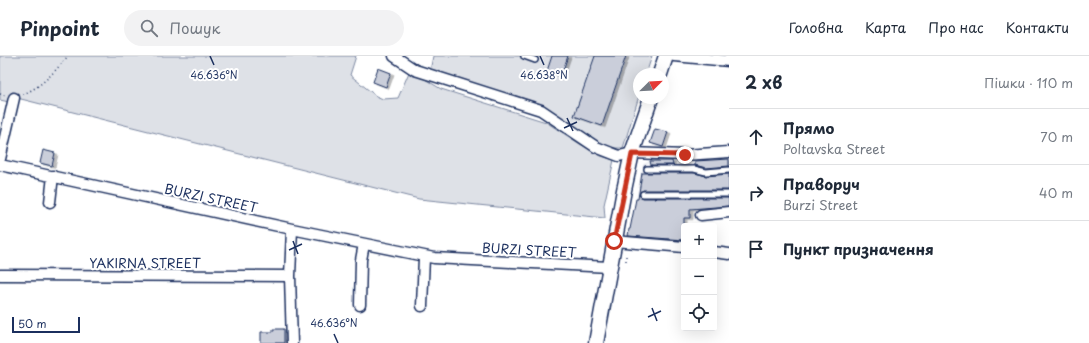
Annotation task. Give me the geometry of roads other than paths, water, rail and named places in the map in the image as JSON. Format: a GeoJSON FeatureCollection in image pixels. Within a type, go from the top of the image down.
{"type":"FeatureCollection","features":[{"type":"Feature","properties":{"kind":"main road"},"geometry":{"type":"LineString","coordinates":[[662,68],[666,56]]}},
{"type":"Feature","properties":{"kind":"main road"},"geometry":{"type":"LineString","coordinates":[[596,343],[609,267],[632,154],[649,104]]}},
{"type":"Feature","properties":{"kind":"street"},"geometry":{"type":"LineString","coordinates":[[394,56],[415,70],[542,110],[596,147],[619,156],[632,154],[685,162],[729,152]]}},
{"type":"Feature","properties":{"kind":"street"},"geometry":{"type":"LineString","coordinates":[[674,56],[729,61]]}},
{"type":"Feature","properties":{"kind":"street"},"geometry":{"type":"LineString","coordinates":[[0,158],[14,98]]}},
{"type":"Feature","properties":{"kind":"street","name":"BURZI STREET"},"geometry":{"type":"LineString","coordinates":[[0,164],[424,257],[609,267]]}},
{"type":"Feature","properties":{"kind":"street"},"geometry":{"type":"LineString","coordinates":[[50,202],[53,176]]}},
{"type":"Feature","properties":{"kind":"street"},"geometry":{"type":"LineString","coordinates":[[701,215],[729,212]]}},
{"type":"Feature","properties":{"kind":"street"},"geometry":{"type":"LineString","coordinates":[[292,229],[290,276],[292,343]]}},
{"type":"Feature","properties":{"kind":"street"},"geometry":{"type":"LineString","coordinates":[[614,241],[681,247]]}},
{"type":"Feature","properties":{"kind":"street"},"geometry":{"type":"LineString","coordinates":[[360,305],[361,260],[364,244]]}},
{"type":"Feature","properties":{"kind":"street"},"geometry":{"type":"LineString","coordinates":[[717,252],[729,254]]}},
{"type":"Feature","properties":{"kind":"street"},"geometry":{"type":"LineString","coordinates":[[422,306],[424,257]]}},
{"type":"Feature","properties":{"kind":"street","name":"YAKIRNA STREET"},"geometry":{"type":"LineString","coordinates":[[0,275],[290,276]]}},
{"type":"Feature","properties":{"kind":"lane"},"geometry":{"type":"LineString","coordinates":[[524,56],[535,60]]}},
{"type":"Feature","properties":{"kind":"lane"},"geometry":{"type":"LineString","coordinates":[[647,169],[685,162],[694,169],[706,172],[729,170]]}},
{"type":"Feature","properties":{"kind":"lane"},"geometry":{"type":"LineString","coordinates":[[643,194],[729,194]]}}]}
